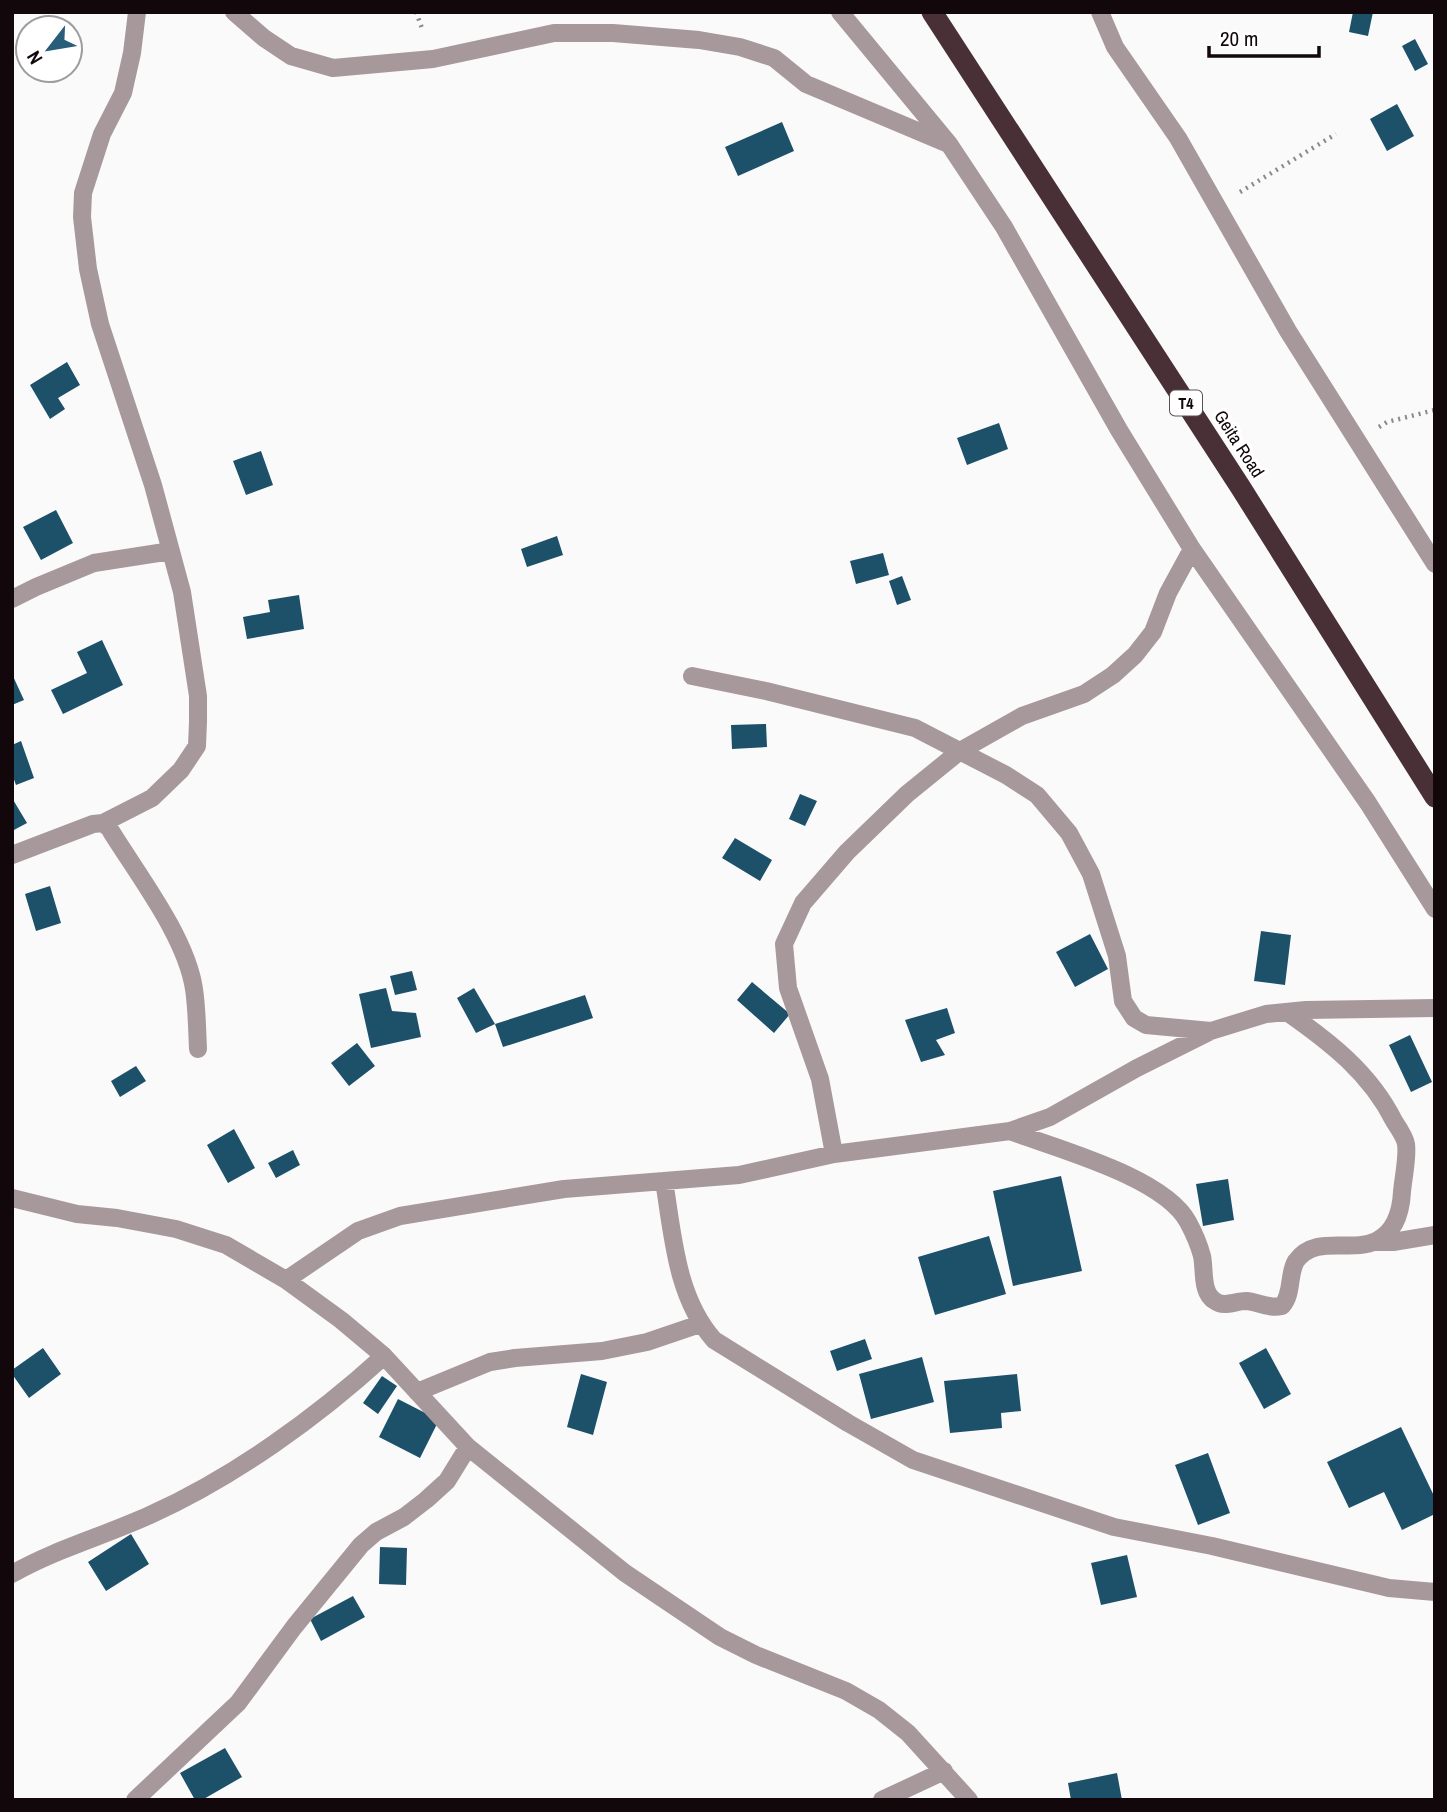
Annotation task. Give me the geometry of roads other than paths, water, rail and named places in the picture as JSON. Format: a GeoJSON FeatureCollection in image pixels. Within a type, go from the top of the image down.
{"type":"FeatureCollection","features":[{"type":"Feature","properties":{"kind":"highway","name":"Geita Road"},"geometry":{"type":"LineString","coordinates":[[932,12],[1241,488],[1435,797]]}},
{"type":"Feature","properties":{"kind":"street"},"geometry":{"type":"LineString","coordinates":[[12,855],[81,828],[103,823],[152,798],[181,770],[197,746],[198,696],[182,592],[153,485],[100,324],[88,270],[82,217],[83,193],[102,134],[123,93],[132,53],[136,12]]}},
{"type":"Feature","properties":{"kind":"street"},"geometry":{"type":"LineString","coordinates":[[234,12],[264,38],[291,56],[333,68],[433,59],[554,33],[626,34],[699,40],[740,47],[774,58],[806,84],[948,144]]}},
{"type":"Feature","properties":{"kind":"street"},"geometry":{"type":"LineString","coordinates":[[840,12],[948,144],[1004,227],[1119,430],[1192,549],[1368,803],[1435,909]]}},
{"type":"Feature","properties":{"kind":"street"},"geometry":{"type":"LineString","coordinates":[[1100,12],[1115,47],[1178,138],[1282,320],[1435,564]]}},
{"type":"Feature","properties":{"kind":"street"},"geometry":{"type":"LineString","coordinates":[[834,1154],[820,1079],[788,988],[784,944],[803,903],[847,852],[907,794],[960,751],[1022,716],[1084,694],[1113,676],[1135,655],[1153,632],[1168,593],[1192,549]]}},
{"type":"Feature","properties":{"kind":"street"},"geometry":{"type":"LineString","coordinates":[[12,599],[94,563],[171,551]]}},
{"type":"Feature","properties":{"kind":"street"},"geometry":{"type":"LineString","coordinates":[[692,676],[766,691],[915,728],[1006,775],[1037,795],[1069,833],[1091,874],[1117,956],[1123,1001],[1133,1018],[1146,1025],[1211,1031]]}},
{"type":"Feature","properties":{"kind":"street"},"geometry":{"type":"LineString","coordinates":[[103,823],[109,828],[149,891],[171,929],[186,963],[194,988],[198,1049]]}},
{"type":"Feature","properties":{"kind":"street"},"geometry":{"type":"LineString","coordinates":[[286,1280],[358,1231],[400,1216],[564,1189],[739,1175],[834,1154],[1010,1131],[1050,1117],[1137,1068],[1211,1031],[1266,1014],[1435,1008]]}},
{"type":"Feature","properties":{"kind":"street"},"geometry":{"type":"LineString","coordinates":[[1287,1012],[1329,1041],[1362,1072],[1389,1110],[1406,1144],[1401,1208],[1390,1231],[1375,1242]]}},
{"type":"Feature","properties":{"kind":"street"},"geometry":{"type":"LineString","coordinates":[[1010,1131],[1138,1179],[1168,1198],[1186,1219],[1203,1259],[1207,1292],[1219,1304],[1247,1301],[1270,1307],[1282,1306],[1287,1298],[1295,1262],[1306,1252],[1325,1245],[1355,1246],[1435,1235]]}},
{"type":"Feature","properties":{"kind":"street"},"geometry":{"type":"LineString","coordinates":[[664,1181],[683,1281],[700,1324],[714,1340],[913,1460],[1114,1527],[1212,1546],[1390,1588],[1435,1592]]}},
{"type":"Feature","properties":{"kind":"street"},"geometry":{"type":"LineString","coordinates":[[12,1198],[77,1214],[176,1229],[226,1245],[286,1280],[384,1356],[468,1447],[625,1573],[720,1637],[756,1655],[846,1691],[878,1710],[908,1733],[969,1800]]}},
{"type":"Feature","properties":{"kind":"street"},"geometry":{"type":"LineString","coordinates":[[417,1392],[490,1362],[515,1357],[602,1351],[648,1342],[700,1324]]}},
{"type":"Feature","properties":{"kind":"street"},"geometry":{"type":"LineString","coordinates":[[12,1574],[34,1561],[149,1516],[250,1461],[361,1377],[384,1356]]}},
{"type":"Feature","properties":{"kind":"street"},"geometry":{"type":"LineString","coordinates":[[135,1800],[239,1703],[294,1627],[361,1545],[376,1532],[404,1517],[447,1481],[468,1447]]}},
{"type":"Feature","properties":{"kind":"street"},"geometry":{"type":"LineString","coordinates":[[882,1800],[944,1771]]}}]}
